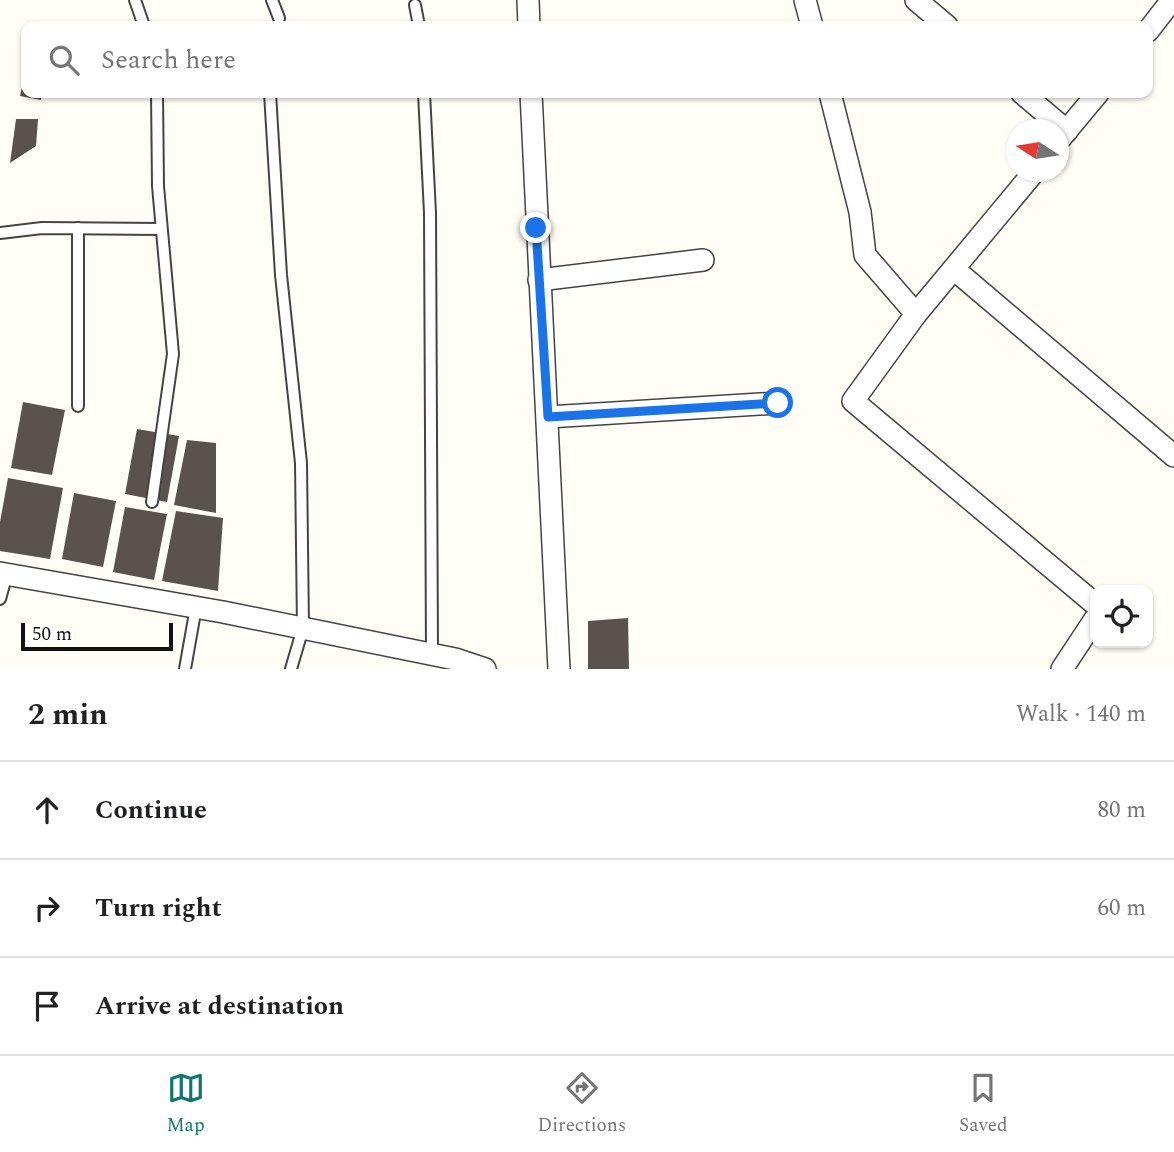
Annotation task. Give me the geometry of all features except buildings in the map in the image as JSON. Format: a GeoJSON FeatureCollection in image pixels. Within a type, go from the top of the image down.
{"type":"FeatureCollection","features":[{"type":"Feature","properties":{"kind":"street"},"geometry":{"type":"LineString","coordinates":[[528,0],[529,21]]}},
{"type":"Feature","properties":{"kind":"street"},"geometry":{"type":"LineString","coordinates":[[805,0],[811,21]]}},
{"type":"Feature","properties":{"kind":"street"},"geometry":{"type":"LineString","coordinates":[[916,0],[941,21]]}},
{"type":"Feature","properties":{"kind":"street"},"geometry":{"type":"LineString","coordinates":[[1153,25],[1172,0]]}},
{"type":"Feature","properties":{"kind":"street"},"geometry":{"type":"LineString","coordinates":[[531,98],[559,669]]}},
{"type":"Feature","properties":{"kind":"street"},"geometry":{"type":"LineString","coordinates":[[831,98],[860,212],[865,255],[916,314]]}},
{"type":"Feature","properties":{"kind":"street"},"geometry":{"type":"LineString","coordinates":[[1028,98],[1047,119]]}},
{"type":"Feature","properties":{"kind":"street"},"geometry":{"type":"LineString","coordinates":[[1069,129],[1094,98]]}},
{"type":"Feature","properties":{"kind":"street"},"geometry":{"type":"LineString","coordinates":[[1026,182],[916,314],[853,401],[1090,600]]}},
{"type":"Feature","properties":{"kind":"street"},"geometry":{"type":"LineString","coordinates":[[540,280],[703,261]]}},
{"type":"Feature","properties":{"kind":"street"},"geometry":{"type":"LineString","coordinates":[[955,270],[1174,456]]}},
{"type":"Feature","properties":{"kind":"street"},"geometry":{"type":"LineString","coordinates":[[548,417],[778,403]]}},
{"type":"Feature","properties":{"kind":"street"},"geometry":{"type":"LineString","coordinates":[[3,574],[303,628],[432,654],[485,669]]}},
{"type":"Feature","properties":{"kind":"street"},"geometry":{"type":"LineString","coordinates":[[1062,669],[1090,627]]}},
{"type":"Feature","properties":{"kind":"lane"},"geometry":{"type":"LineString","coordinates":[[135,0],[142,21]]}},
{"type":"Feature","properties":{"kind":"lane"},"geometry":{"type":"LineString","coordinates":[[272,0],[279,18]]}},
{"type":"Feature","properties":{"kind":"lane"},"geometry":{"type":"LineString","coordinates":[[415,5],[418,21]]}},
{"type":"Feature","properties":{"kind":"lane"},"geometry":{"type":"LineString","coordinates":[[152,502],[173,354],[158,186],[157,98]]}},
{"type":"Feature","properties":{"kind":"lane"},"geometry":{"type":"LineString","coordinates":[[270,98],[281,275],[301,463],[303,628],[291,669]]}},
{"type":"Feature","properties":{"kind":"lane"},"geometry":{"type":"LineString","coordinates":[[424,98],[430,213],[432,654]]}},
{"type":"Feature","properties":{"kind":"lane"},"geometry":{"type":"LineString","coordinates":[[0,233],[41,228],[161,229]]}},
{"type":"Feature","properties":{"kind":"lane"},"geometry":{"type":"LineString","coordinates":[[78,228],[78,405]]}},
{"type":"Feature","properties":{"kind":"lane"},"geometry":{"type":"LineString","coordinates":[[0,599],[3,574]]}},
{"type":"Feature","properties":{"kind":"lane"},"geometry":{"type":"LineString","coordinates":[[185,669],[196,607]]}},
{"type":"Feature","properties":{"kind":"route"},"geometry":{"type":"LineString","coordinates":[[536,228],[548,417],[778,403]]}}]}
